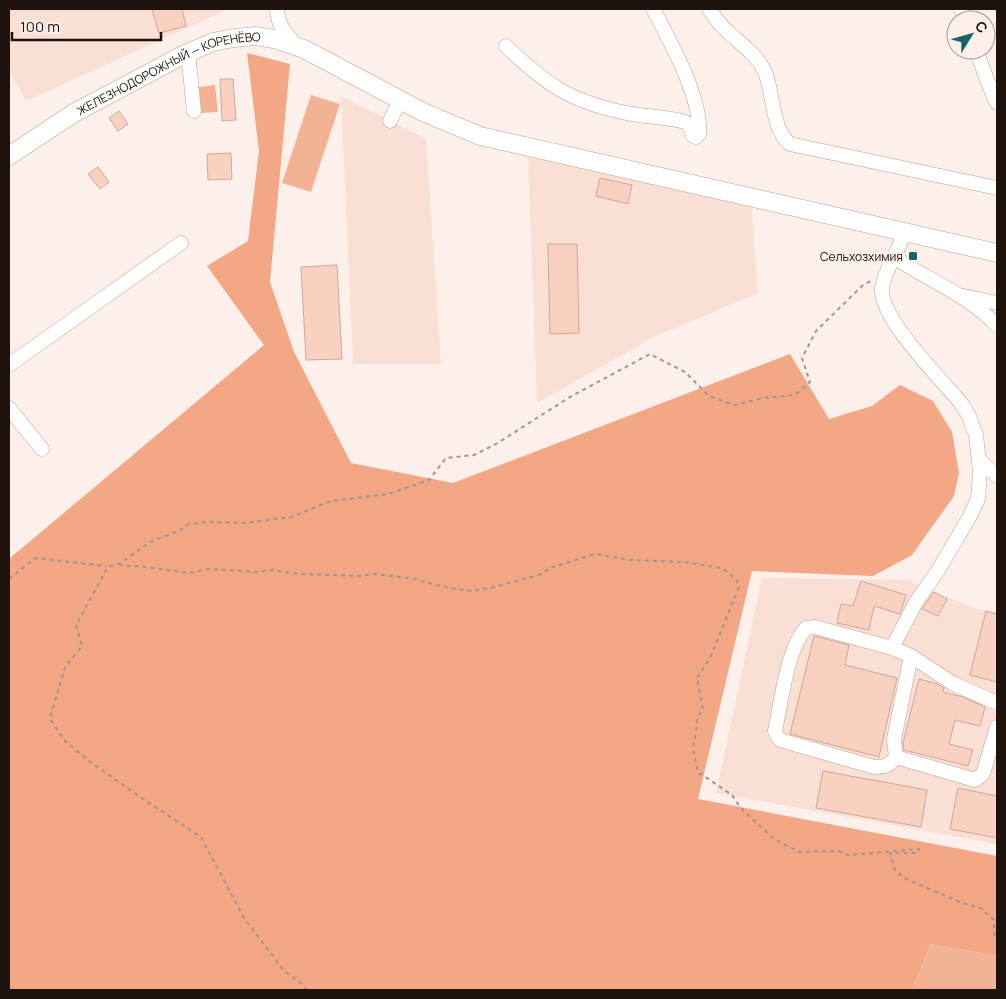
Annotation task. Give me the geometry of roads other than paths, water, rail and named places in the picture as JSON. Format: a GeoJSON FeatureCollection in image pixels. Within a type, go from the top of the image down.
{"type":"FeatureCollection","features":[{"type":"Feature","properties":{"kind":"main road","name":"ЖЕЛЕЗНОДОРОЖНЫЙ — КОРЕНЁВО"},"geometry":{"type":"LineString","coordinates":[[9,156],[74,113],[188,53],[213,42],[245,37],[266,37],[298,47],[456,127],[494,140],[997,253]]}},
{"type":"Feature","properties":{"kind":"street"},"geometry":{"type":"LineString","coordinates":[[277,9],[277,18],[284,31],[298,47]]}},
{"type":"Feature","properties":{"kind":"street"},"geometry":{"type":"LineString","coordinates":[[506,46],[550,85],[570,95],[590,104],[611,110],[685,122],[689,125],[693,136],[696,137],[699,134],[700,128],[693,96],[653,9]]}},
{"type":"Feature","properties":{"kind":"street"},"geometry":{"type":"LineString","coordinates":[[709,9],[727,31],[750,50],[758,60],[768,81],[779,131],[790,144],[997,188]]}},
{"type":"Feature","properties":{"kind":"street"},"geometry":{"type":"LineString","coordinates":[[188,53],[194,111]]}},
{"type":"Feature","properties":{"kind":"street"},"geometry":{"type":"LineString","coordinates":[[980,60],[997,103]]}},
{"type":"Feature","properties":{"kind":"street"},"geometry":{"type":"LineString","coordinates":[[390,121],[400,100]]}},
{"type":"Feature","properties":{"kind":"street"},"geometry":{"type":"LineString","coordinates":[[892,648],[916,602],[975,507],[980,490],[976,435],[969,416],[961,403],[900,331],[886,310],[882,290],[904,231]]}},
{"type":"Feature","properties":{"kind":"street"},"geometry":{"type":"LineString","coordinates":[[9,365],[181,243]]}},
{"type":"Feature","properties":{"kind":"street"},"geometry":{"type":"LineString","coordinates":[[892,263],[916,272],[960,295],[997,326]]}},
{"type":"Feature","properties":{"kind":"street"},"geometry":{"type":"LineString","coordinates":[[960,295],[997,303]]}},
{"type":"Feature","properties":{"kind":"street"},"geometry":{"type":"LineString","coordinates":[[9,408],[42,449]]}},
{"type":"Feature","properties":{"kind":"street"},"geometry":{"type":"LineString","coordinates":[[979,460],[997,476]]}},
{"type":"Feature","properties":{"kind":"street"},"geometry":{"type":"LineString","coordinates":[[911,656],[894,739],[896,757],[891,764],[884,767],[874,767],[780,740],[777,736],[776,731],[796,641],[806,628],[815,627],[892,648],[911,656],[952,683],[997,702]]}},
{"type":"Feature","properties":{"kind":"street"},"geometry":{"type":"LineString","coordinates":[[896,757],[975,780],[984,774],[997,727]]}},
{"type":"Feature","properties":{"kind":"place","name":"Сельхозхимия"},"geometry":{"type":"Point","coordinates":[913,256]}}]}
